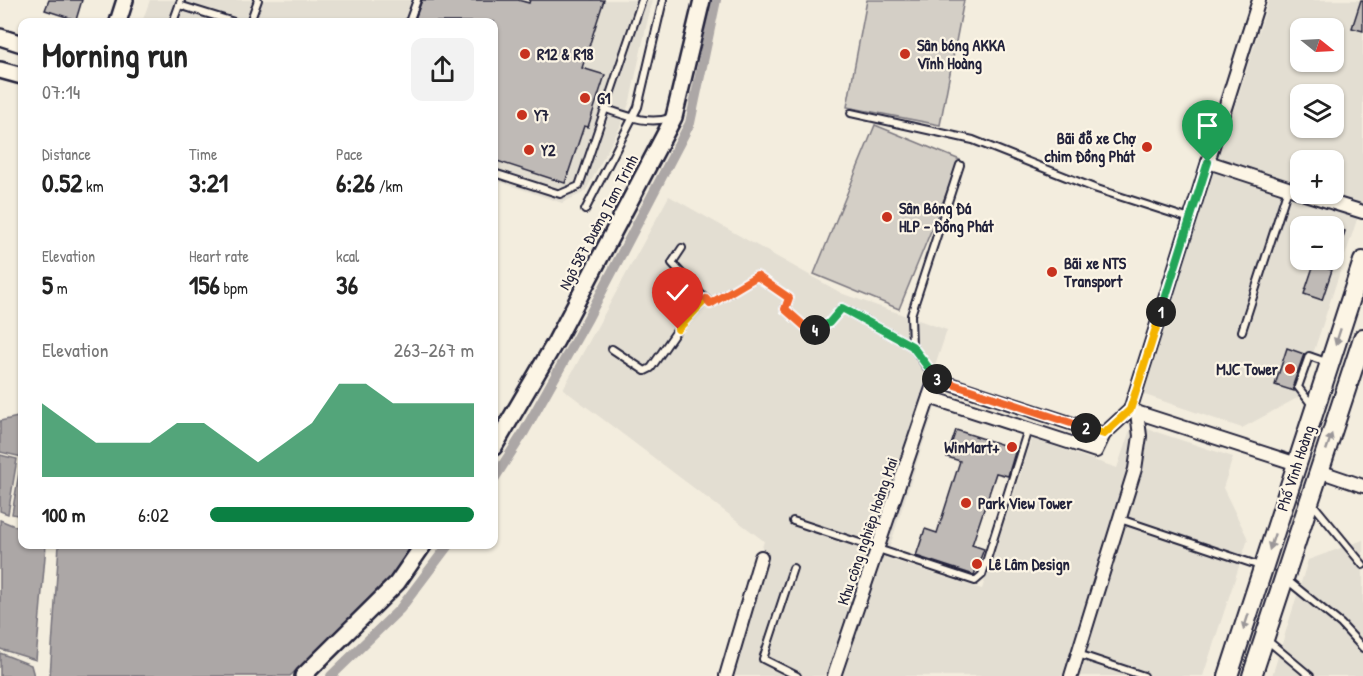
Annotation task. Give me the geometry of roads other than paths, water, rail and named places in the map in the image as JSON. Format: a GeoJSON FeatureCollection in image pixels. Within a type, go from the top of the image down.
{"type":"FeatureCollection","features":[{"type":"Feature","properties":{"kind":"main road","name":"Phố Vĩnh Hoàng"},"geometry":{"type":"LineString","coordinates":[[1228,676],[1363,261]]}},
{"type":"Feature","properties":{"kind":"main road","name":"Phố Vĩnh Hoàng"},"geometry":{"type":"LineString","coordinates":[[1252,676],[1363,338]]}},
{"type":"Feature","properties":{"kind":"main road"},"geometry":{"type":"LineString","coordinates":[[1297,464],[1319,471]]}},
{"type":"Feature","properties":{"kind":"main road"},"geometry":{"type":"LineString","coordinates":[[1290,486],[1311,497]]}},
{"type":"Feature","properties":{"kind":"street"},"geometry":{"type":"LineString","coordinates":[[119,18],[125,0]]}},
{"type":"Feature","properties":{"kind":"street","name":"Ngõ 587 Đường Tam Trinh"},"geometry":{"type":"LineString","coordinates":[[498,440],[556,340],[674,117],[702,0]]}},
{"type":"Feature","properties":{"kind":"street"},"geometry":{"type":"LineString","coordinates":[[1071,676],[1135,469],[1140,436],[1133,411],[1259,0]]}},
{"type":"Feature","properties":{"kind":"street"},"geometry":{"type":"LineString","coordinates":[[0,37],[18,43]]}},
{"type":"Feature","properties":{"kind":"street"},"geometry":{"type":"LineString","coordinates":[[0,70],[18,75]]}},
{"type":"Feature","properties":{"kind":"street"},"geometry":{"type":"LineString","coordinates":[[1208,162],[1290,189]]}},
{"type":"Feature","properties":{"kind":"street"},"geometry":{"type":"LineString","coordinates":[[1337,204],[1363,212]]}},
{"type":"Feature","properties":{"kind":"street"},"geometry":{"type":"LineString","coordinates":[[935,379],[1104,434]]}},
{"type":"Feature","properties":{"kind":"street","name":"Khu công nghiệp Hoàng Mai"},"geometry":{"type":"LineString","coordinates":[[834,676],[879,550],[935,379]]}},
{"type":"Feature","properties":{"kind":"street"},"geometry":{"type":"LineString","coordinates":[[929,397],[1096,451],[1104,434],[1133,411]]}},
{"type":"Feature","properties":{"kind":"street"},"geometry":{"type":"LineString","coordinates":[[1028,429],[1034,411]]}},
{"type":"Feature","properties":{"kind":"street"},"geometry":{"type":"LineString","coordinates":[[1133,411],[1297,464]]}},
{"type":"Feature","properties":{"kind":"street"},"geometry":{"type":"LineString","coordinates":[[1319,471],[1363,486]]}},
{"type":"Feature","properties":{"kind":"street"},"geometry":{"type":"LineString","coordinates":[[303,676],[397,583],[421,549]]}},
{"type":"Feature","properties":{"kind":"street"},"geometry":{"type":"LineString","coordinates":[[726,676],[761,557]]}},
{"type":"Feature","properties":{"kind":"lane"},"geometry":{"type":"LineString","coordinates":[[251,18],[258,0]]}},
{"type":"Feature","properties":{"kind":"lane"},"geometry":{"type":"LineString","coordinates":[[410,18],[417,0]]}},
{"type":"Feature","properties":{"kind":"lane"},"geometry":{"type":"LineString","coordinates":[[498,173],[560,194],[579,186],[583,180],[642,0]]}},
{"type":"Feature","properties":{"kind":"lane"},"geometry":{"type":"LineString","coordinates":[[585,210],[634,118],[663,0]]}},
{"type":"Feature","properties":{"kind":"lane"},"geometry":{"type":"LineString","coordinates":[[174,18],[180,2],[223,18]]}},
{"type":"Feature","properties":{"kind":"lane"},"geometry":{"type":"LineString","coordinates":[[606,109],[634,118],[659,122],[674,117]]}},
{"type":"Feature","properties":{"kind":"lane"},"geometry":{"type":"LineString","coordinates":[[851,113],[973,140],[1094,188],[1190,219]]}},
{"type":"Feature","properties":{"kind":"lane"},"geometry":{"type":"LineString","coordinates":[[912,346],[911,315],[960,165]]}},
{"type":"Feature","properties":{"kind":"lane"},"geometry":{"type":"LineString","coordinates":[[1242,331],[1290,201]]}},
{"type":"Feature","properties":{"kind":"lane"},"geometry":{"type":"LineString","coordinates":[[682,248],[672,263],[710,304],[757,276],[789,298],[785,309],[811,332],[829,323],[842,308],[912,346],[935,379]]}},
{"type":"Feature","properties":{"kind":"lane"},"geometry":{"type":"LineString","coordinates":[[612,349],[645,371],[651,368],[678,329],[706,299]]}},
{"type":"Feature","properties":{"kind":"lane"},"geometry":{"type":"LineString","coordinates":[[793,521],[971,581],[979,579],[1028,429]]}},
{"type":"Feature","properties":{"kind":"lane"},"geometry":{"type":"LineString","coordinates":[[1311,497],[1363,565]]}},
{"type":"Feature","properties":{"kind":"lane"},"geometry":{"type":"LineString","coordinates":[[1120,519],[1263,567]]}},
{"type":"Feature","properties":{"kind":"lane"},"geometry":{"type":"LineString","coordinates":[[793,568],[763,659],[797,676]]}},
{"type":"Feature","properties":{"kind":"lane"},"geometry":{"type":"LineString","coordinates":[[1284,577],[1341,624],[1363,648]]}},
{"type":"Feature","properties":{"kind":"lane"},"geometry":{"type":"LineString","coordinates":[[1265,638],[1310,676]]}},
{"type":"Feature","properties":{"kind":"lane"},"geometry":{"type":"LineString","coordinates":[[1078,654],[1144,676]]}},
{"type":"Feature","properties":{"kind":"waterway"},"geometry":{"type":"LineString","coordinates":[[498,473],[524,432],[588,318],[690,123],[716,0]]}},
{"type":"Feature","properties":{"kind":"waterway"},"geometry":{"type":"LineString","coordinates":[[331,676],[400,609],[445,549]]}},
{"type":"Feature","properties":{"kind":"place","name":"R12 & R18"},"geometry":{"type":"Point","coordinates":[525,54]}},
{"type":"Feature","properties":{"kind":"place","name":"Sân bóng AKKA Vĩnh Hoàng"},"geometry":{"type":"Point","coordinates":[905,54]}},
{"type":"Feature","properties":{"kind":"place","name":"G1"},"geometry":{"type":"Point","coordinates":[585,98]}},
{"type":"Feature","properties":{"kind":"place","name":"Y7"},"geometry":{"type":"Point","coordinates":[522,115]}},
{"type":"Feature","properties":{"kind":"place","name":"Bãi đỗ xe Chợ chim Đồng Phát"},"geometry":{"type":"Point","coordinates":[1147,147]}},
{"type":"Feature","properties":{"kind":"place","name":"Y2"},"geometry":{"type":"Point","coordinates":[529,150]}},
{"type":"Feature","properties":{"kind":"place","name":"Sân Bóng Đá HLP - Đồng Phát"},"geometry":{"type":"Point","coordinates":[887,217]}},
{"type":"Feature","properties":{"kind":"place","name":"Bãi xe NTS Transport"},"geometry":{"type":"Point","coordinates":[1052,272]}},
{"type":"Feature","properties":{"kind":"place","name":"MJC Tower"},"geometry":{"type":"Point","coordinates":[1290,369]}},
{"type":"Feature","properties":{"kind":"place","name":"WinMart+"},"geometry":{"type":"Point","coordinates":[1012,447]}},
{"type":"Feature","properties":{"kind":"place","name":"Park View Tower"},"geometry":{"type":"Point","coordinates":[966,503]}},
{"type":"Feature","properties":{"kind":"place","name":"Lê Lâm Design"},"geometry":{"type":"Point","coordinates":[977,564]}}]}
